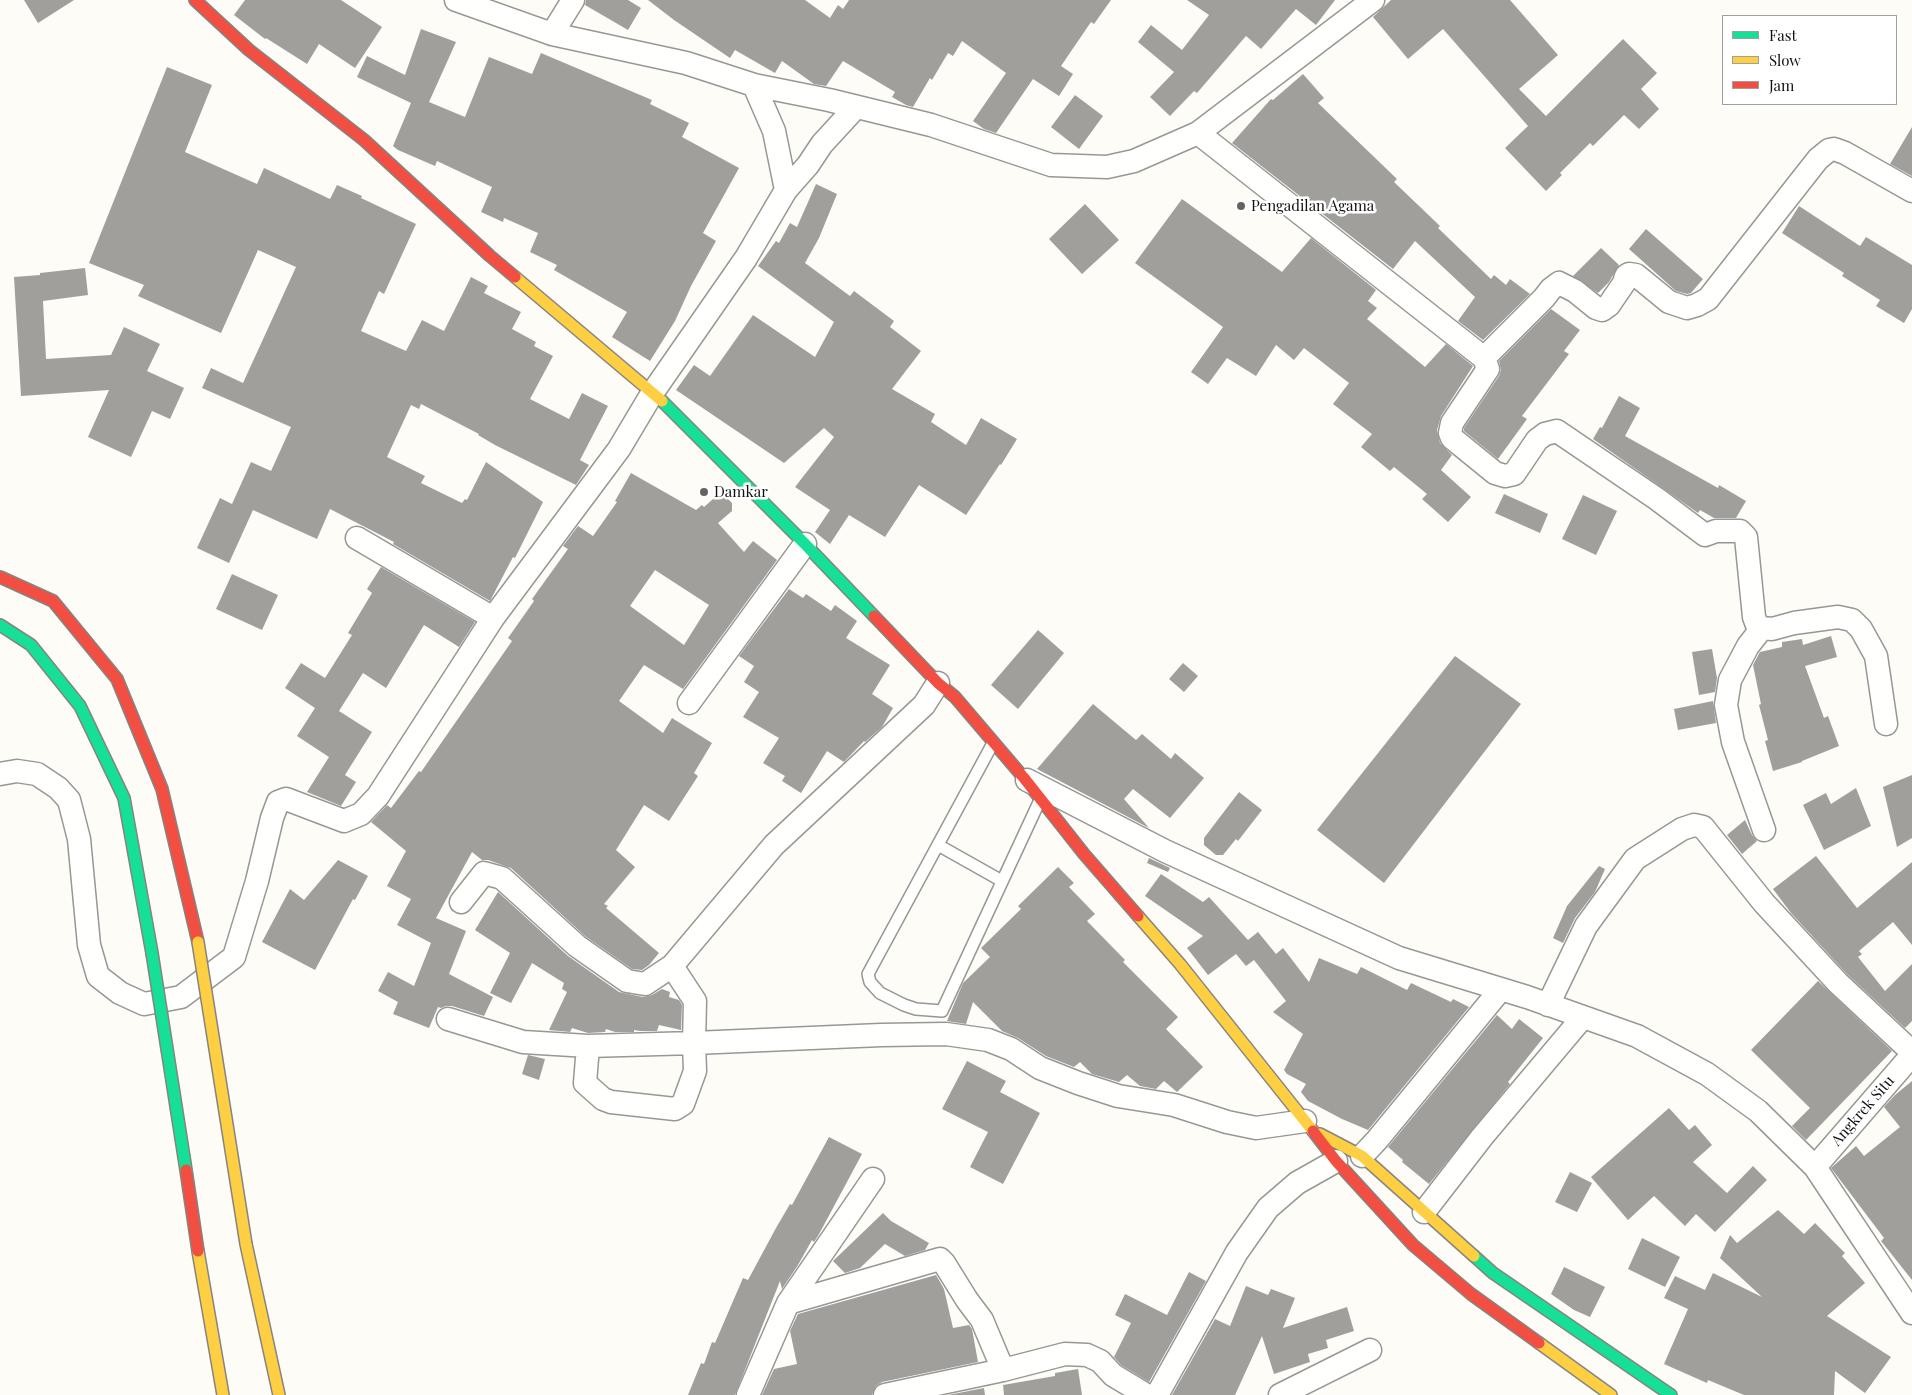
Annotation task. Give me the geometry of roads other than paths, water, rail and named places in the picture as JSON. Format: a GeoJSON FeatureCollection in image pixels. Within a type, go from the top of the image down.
{"type":"FeatureCollection","features":[{"type":"Feature","properties":{"kind":"highway"},"geometry":{"type":"LineString","coordinates":[[194,0],[249,50],[364,140],[490,256],[653,392],[805,544],[938,683],[954,697],[1024,778],[1084,854],[1180,964],[1336,1161],[1413,1246],[1471,1294],[1611,1395]]}},
{"type":"Feature","properties":{"kind":"highway"},"geometry":{"type":"LineString","coordinates":[[20,572],[53,601],[117,679],[162,789],[198,942],[246,1244],[279,1395]]}},
{"type":"Feature","properties":{"kind":"highway"},"geometry":{"type":"LineString","coordinates":[[0,577],[53,601]]}},
{"type":"Feature","properties":{"kind":"highway"},"geometry":{"type":"LineString","coordinates":[[0,625],[31,645],[80,706],[124,798],[152,953],[198,1251],[223,1395]]}},
{"type":"Feature","properties":{"kind":"highway"},"geometry":{"type":"LineString","coordinates":[[1308,1125],[1368,1150],[1424,1212],[1493,1273],[1671,1395]]}},
{"type":"Feature","properties":{"kind":"highway"},"geometry":{"type":"LineString","coordinates":[[1581,1374],[1585,1388]]}},
{"type":"Feature","properties":{"kind":"street"},"geometry":{"type":"LineString","coordinates":[[456,0],[552,34],[686,62],[754,85],[930,125],[1051,164],[1107,167],[1134,161],[1198,133],[1373,0]]}},
{"type":"Feature","properties":{"kind":"street"},"geometry":{"type":"LineString","coordinates":[[552,34],[573,0]]}},
{"type":"Feature","properties":{"kind":"street"},"geometry":{"type":"LineString","coordinates":[[754,85],[774,131],[786,190]]}},
{"type":"Feature","properties":{"kind":"street"},"geometry":{"type":"LineString","coordinates":[[0,774],[16,771],[37,774],[58,788],[69,800],[80,839],[89,945],[98,976],[120,993],[144,1004],[182,997],[234,957],[278,802],[286,799],[344,821],[361,814],[378,796],[493,618],[618,449],[653,392],[746,258],[786,190],[808,165],[822,144],[856,107]]}},
{"type":"Feature","properties":{"kind":"street"},"geometry":{"type":"LineString","coordinates":[[1198,133],[1484,358],[1488,368],[1452,423],[1450,433],[1452,438],[1495,473],[1505,476],[1514,474],[1537,440],[1545,434],[1557,431],[1657,499],[1705,535],[1716,531],[1740,531],[1746,536],[1754,616],[1758,625],[1762,628],[1772,629],[1794,623],[1838,617],[1852,620],[1861,629],[1876,656],[1886,724]]}},
{"type":"Feature","properties":{"kind":"street"},"geometry":{"type":"LineString","coordinates":[[1484,358],[1551,288],[1559,283],[1568,286],[1596,308],[1602,310],[1609,305],[1624,283],[1626,276],[1636,274],[1669,302],[1687,308],[1698,305],[1708,298],[1818,159],[1829,150],[1834,149],[1845,152],[1912,191]]}},
{"type":"Feature","properties":{"kind":"street"},"geometry":{"type":"LineString","coordinates":[[357,538],[493,618]]}},
{"type":"Feature","properties":{"kind":"street"},"geometry":{"type":"LineString","coordinates":[[689,703],[805,544]]}},
{"type":"Feature","properties":{"kind":"street"},"geometry":{"type":"LineString","coordinates":[[1762,628],[1738,662],[1730,680],[1726,705],[1733,742],[1764,830]]}},
{"type":"Feature","properties":{"kind":"street"},"geometry":{"type":"LineString","coordinates":[[461,902],[484,873],[502,878],[577,946],[627,981],[645,984],[672,966],[774,845],[924,706],[938,683]]}},
{"type":"Feature","properties":{"kind":"street"},"geometry":{"type":"LineString","coordinates":[[1024,778],[1165,851],[1399,958],[1500,989],[1637,1036],[1708,1074],[1758,1111],[1814,1167],[1912,1314]]}},
{"type":"Feature","properties":{"kind":"street"},"geometry":{"type":"LineString","coordinates":[[1548,1005],[1586,926],[1635,859],[1682,829],[1694,825],[1703,827],[1764,903],[1838,983],[1912,1053]]}},
{"type":"Feature","properties":{"kind":"street"},"geometry":{"type":"LineString","coordinates":[[588,1046],[585,1083],[603,1100],[675,1109],[683,1104],[695,1071],[695,1001],[672,966]]}},
{"type":"Feature","properties":{"kind":"street"},"geometry":{"type":"LineString","coordinates":[[1368,1150],[1500,989]]}},
{"type":"Feature","properties":{"kind":"street"},"geometry":{"type":"LineString","coordinates":[[1424,1212],[1482,1137],[1583,1017]]}},
{"type":"Feature","properties":{"kind":"street"},"geometry":{"type":"LineString","coordinates":[[448,1019],[523,1042],[588,1046],[946,1034],[988,1040],[1011,1049],[1040,1068],[1118,1096],[1174,1105],[1226,1122],[1256,1128],[1308,1125]]}},
{"type":"Feature","properties":{"kind":"street","name":"Angkrek Situ"},"geometry":{"type":"LineString","coordinates":[[1814,1167],[1912,1053]]}},
{"type":"Feature","properties":{"kind":"street"},"geometry":{"type":"LineString","coordinates":[[1157,1395],[1237,1252],[1268,1208],[1297,1183],[1336,1161]]}},
{"type":"Feature","properties":{"kind":"street"},"geometry":{"type":"LineString","coordinates":[[748,1395],[788,1303],[873,1179]]}},
{"type":"Feature","properties":{"kind":"street"},"geometry":{"type":"LineString","coordinates":[[788,1303],[940,1259],[982,1320],[1003,1370]]}},
{"type":"Feature","properties":{"kind":"street"},"geometry":{"type":"LineString","coordinates":[[1280,1395],[1370,1350]]}},
{"type":"Feature","properties":{"kind":"street"},"geometry":{"type":"LineString","coordinates":[[885,1395],[1003,1370],[1065,1354],[1087,1355],[1100,1361],[1112,1375],[1146,1395]]}},
{"type":"Feature","properties":{"kind":"lane"},"geometry":{"type":"LineString","coordinates":[[993,743],[868,974],[870,982],[880,993],[910,1007],[942,1011],[1041,799]]}},
{"type":"Feature","properties":{"kind":"lane"},"geometry":{"type":"LineString","coordinates":[[938,845],[1002,881]]}},
{"type":"Feature","properties":{"kind":"place","name":"Pengadilan Agama"},"geometry":{"type":"Point","coordinates":[1241,206]}},
{"type":"Feature","properties":{"kind":"place","name":"Damkar"},"geometry":{"type":"Point","coordinates":[704,492]}}]}
